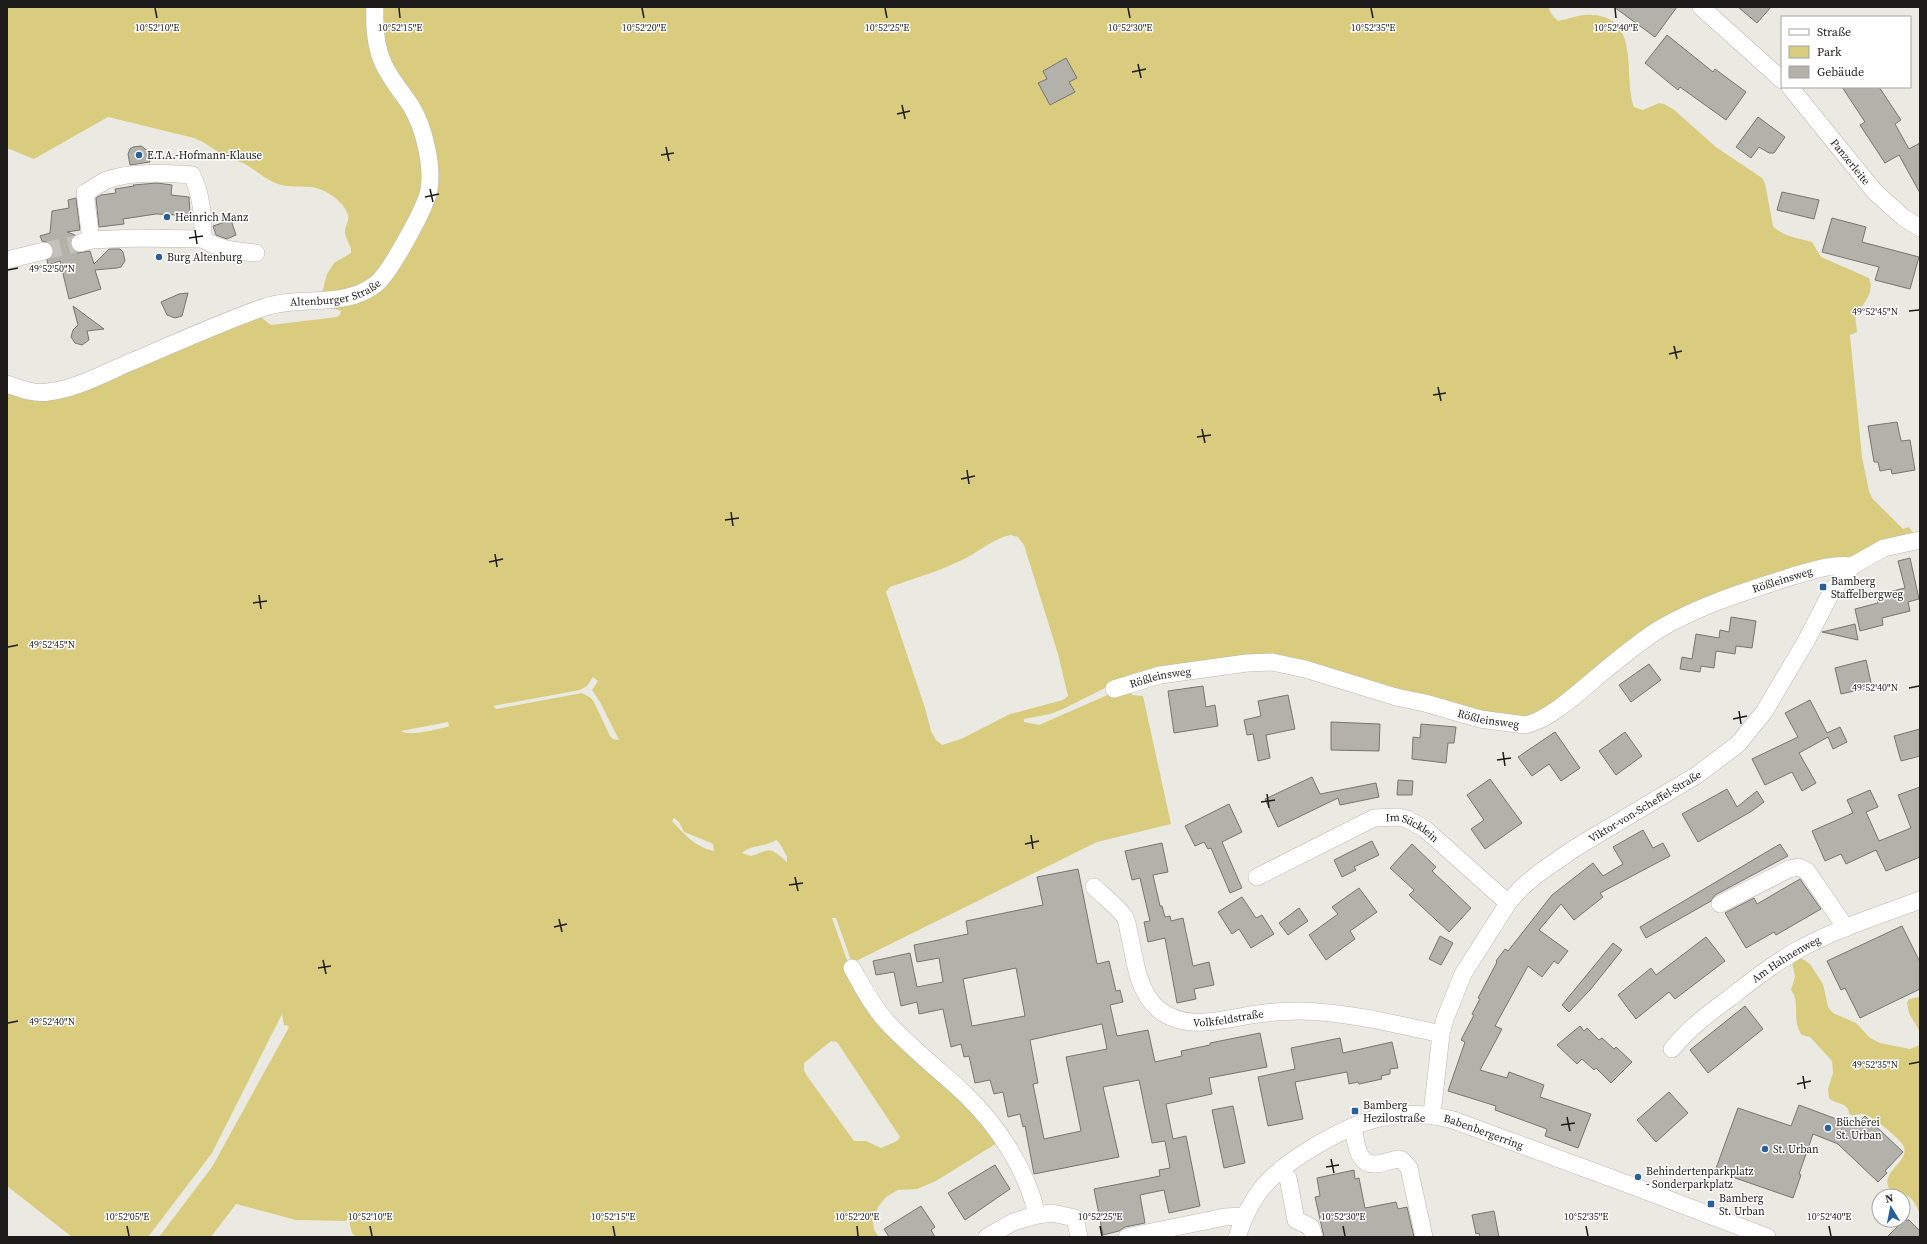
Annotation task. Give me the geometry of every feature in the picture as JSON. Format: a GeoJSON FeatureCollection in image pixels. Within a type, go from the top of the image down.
{"type":"FeatureCollection","features":[{"type":"Feature","properties":{"kind":"street","name":"Altenburger Straße"},"geometry":{"type":"LineString","coordinates":[[7,384],[27,392],[47,392],[63,388],[85,382],[178,342],[267,307],[291,303],[329,301],[362,292],[378,283],[418,218],[429,190],[429,178],[428,159],[421,126],[411,106],[384,65],[375,39],[375,7]]}},
{"type":"Feature","properties":{"kind":"street"},"geometry":{"type":"LineString","coordinates":[[1701,7],[1781,79]]}},
{"type":"Feature","properties":{"kind":"street","name":"Panzerleite"},"geometry":{"type":"LineString","coordinates":[[1791,88],[1875,192],[1903,217],[1920,228]]}},
{"type":"Feature","properties":{"kind":"street"},"geometry":{"type":"LineString","coordinates":[[203,239],[203,214],[199,190],[192,175],[159,172],[107,180],[85,193],[85,242],[136,238],[203,239],[212,245],[237,251],[256,253]]}},
{"type":"Feature","properties":{"kind":"street"},"geometry":{"type":"LineString","coordinates":[[10,259],[44,251]]}},
{"type":"Feature","properties":{"kind":"street","name":"Viktor-von-Scheffel-Straße"},"geometry":{"type":"LineString","coordinates":[[1432,1114],[1441,1034],[1445,1018],[1463,974],[1508,903],[1520,888],[1575,848],[1697,775],[1738,744],[1764,712],[1810,634],[1832,591],[1852,566],[1884,548],[1920,540]]}},
{"type":"Feature","properties":{"kind":"street","name":"Rößleinsweg"},"geometry":{"type":"LineString","coordinates":[[1114,689],[1160,675],[1246,663],[1272,662],[1305,669],[1396,697],[1425,703],[1480,719],[1524,725],[1532,724],[1549,714],[1635,646],[1673,622],[1723,599],[1762,585],[1832,566],[1852,566]]}},
{"type":"Feature","properties":{"kind":"street","name":"Im Sücklein"},"geometry":{"type":"LineString","coordinates":[[1257,877],[1374,818],[1398,817],[1407,819],[1425,828],[1508,903]]}},
{"type":"Feature","properties":{"kind":"street"},"geometry":{"type":"LineString","coordinates":[[1720,904],[1789,869],[1799,868],[1807,871],[1846,928]]}},
{"type":"Feature","properties":{"kind":"street","name":"Volkfeldstraße"},"geometry":{"type":"LineString","coordinates":[[1094,887],[1125,917],[1140,980],[1147,997],[1165,1014],[1182,1021],[1214,1022],[1258,1014],[1300,1011],[1335,1013],[1360,1016],[1441,1034]]}},
{"type":"Feature","properties":{"kind":"street","name":"Am Hahnenweg"},"geometry":{"type":"LineString","coordinates":[[1672,1049],[1686,1032],[1750,982],[1794,952],[1846,928],[1920,900]]}},
{"type":"Feature","properties":{"kind":"street"},"geometry":{"type":"LineString","coordinates":[[852,968],[872,1002],[886,1021],[966,1095],[984,1115],[1021,1169],[1032,1194],[1044,1214]]}},
{"type":"Feature","properties":{"kind":"street","name":"Babenbergerring"},"geometry":{"type":"LineString","coordinates":[[1237,1237],[1245,1216],[1263,1187],[1280,1170],[1319,1144],[1353,1126],[1392,1116],[1412,1113],[1432,1114],[1453,1120],[1767,1237]]}},
{"type":"Feature","properties":{"kind":"street"},"geometry":{"type":"LineString","coordinates":[[1353,1126],[1358,1154],[1363,1161],[1372,1164],[1402,1160],[1409,1168],[1424,1237]]}},
{"type":"Feature","properties":{"kind":"street"},"geometry":{"type":"LineString","coordinates":[[1280,1170],[1288,1178],[1296,1220],[1311,1227],[1314,1237]]}},
{"type":"Feature","properties":{"kind":"street"},"geometry":{"type":"LineString","coordinates":[[987,1237],[1013,1222],[1044,1214],[1075,1218],[1079,1237]]}},
{"type":"Feature","properties":{"kind":"street"},"geometry":{"type":"LineString","coordinates":[[1127,1237],[1225,1217],[1245,1216]]}},
{"type":"Feature","properties":{"kind":"green space"},"geometry":{"type":"Polygon","coordinates":[[[7,7],[1548,7],[1552,15],[1558,21],[1588,15],[1607,18],[1618,26],[1624,37],[1634,107],[1643,110],[1659,103],[1673,109],[1716,147],[1762,178],[1765,183],[1773,226],[1777,230],[1786,235],[1812,242],[1821,257],[1869,278],[1871,289],[1870,293],[1868,298],[1855,314],[1857,332],[1850,335],[1862,457],[1869,491],[1872,498],[1903,529],[1909,527],[1913,533],[1854,556],[1725,595],[1577,691],[1522,722],[1284,661],[1136,677],[1133,674],[1063,709],[1050,714],[1024,719],[1024,722],[1039,725],[1126,687],[1131,690],[1132,695],[1143,696],[1171,824],[1097,842],[852,963],[836,918],[832,918],[848,963],[997,1143],[936,1181],[917,1189],[898,1190],[886,1197],[878,1207],[873,1221],[874,1230],[879,1237],[356,1237],[352,1233],[349,1221],[296,1220],[236,1204],[211,1237],[159,1237],[212,1167],[287,1031],[289,1026],[284,1025],[282,1014],[212,1153],[148,1237],[72,1237],[7,1186],[7,386],[23,394],[109,377],[258,318],[262,318],[271,325],[337,317],[340,315],[341,311],[325,306],[321,296],[327,274],[334,263],[351,253],[351,250],[345,233],[348,215],[346,210],[333,196],[315,188],[285,186],[276,183],[267,179],[247,165],[227,158],[194,138],[108,117],[34,159],[7,148],[7,7]],[[1010,535],[957,563],[890,587],[886,592],[925,708],[931,731],[936,740],[942,745],[961,739],[1010,714],[1063,700],[1068,696],[1058,654],[1024,545],[1018,537],[1010,535]],[[593,677],[587,686],[580,690],[493,706],[496,709],[582,693],[591,698],[594,702],[610,736],[613,739],[619,740],[600,702],[592,690],[598,681],[593,677]],[[448,722],[401,731],[405,733],[423,732],[449,726],[448,722]],[[674,818],[672,821],[686,836],[701,847],[714,851],[713,844],[684,832],[679,822],[674,818]],[[776,840],[768,844],[745,850],[742,853],[751,856],[770,850],[787,862],[787,856],[778,841],[776,840]],[[831,1041],[804,1063],[804,1070],[854,1141],[866,1141],[881,1148],[897,1141],[900,1137],[837,1042],[831,1041]]]}},
{"type":"Feature","properties":{"kind":"green space"},"geometry":{"type":"Polygon","coordinates":[[[1801,958],[1810,964],[1823,984],[1828,1007],[1833,1013],[1856,1023],[1870,1038],[1880,1043],[1910,1049],[1920,1045],[1920,1214],[1911,1199],[1911,1188],[1889,1188],[1887,1183],[1891,1172],[1902,1158],[1904,1147],[1902,1143],[1886,1128],[1873,1119],[1864,1114],[1849,1114],[1847,1107],[1829,1098],[1828,1089],[1833,1073],[1832,1061],[1810,1037],[1802,1035],[1799,1030],[1796,1018],[1794,995],[1791,990],[1795,977],[1792,962],[1801,958]]]}},
{"type":"Feature","properties":{"kind":"green space"},"geometry":{"type":"Polygon","coordinates":[[[1920,997],[1920,1032],[1909,1013],[1907,1003],[1909,999],[1920,997]]]}},
{"type":"Feature","properties":{"kind":"building"},"geometry":{"type":"Polygon","coordinates":[[[1614,7],[1677,7],[1655,37],[1614,7]]]}},
{"type":"Feature","properties":{"kind":"building"},"geometry":{"type":"Polygon","coordinates":[[[1738,7],[1771,7],[1757,23],[1738,7]]]}},
{"type":"Feature","properties":{"kind":"building"},"geometry":{"type":"Polygon","coordinates":[[[1667,35],[1713,72],[1715,69],[1746,92],[1726,120],[1680,87],[1678,90],[1645,63],[1667,35]]]}},
{"type":"Feature","properties":{"kind":"building"},"geometry":{"type":"Polygon","coordinates":[[[1066,58],[1077,78],[1069,82],[1075,92],[1050,105],[1038,83],[1047,79],[1043,71],[1066,58]]]}},
{"type":"Feature","properties":{"kind":"building"},"geometry":{"type":"Polygon","coordinates":[[[1843,88],[1880,88],[1901,120],[1895,124],[1909,149],[1920,143],[1920,193],[1899,155],[1885,163],[1860,125],[1865,122],[1843,88]]]}},
{"type":"Feature","properties":{"kind":"building"},"geometry":{"type":"Polygon","coordinates":[[[1758,117],[1785,137],[1774,153],[1769,153],[1759,147],[1751,158],[1736,147],[1758,117]]]}},
{"type":"Feature","properties":{"kind":"building","name":"E.T.A.-Hofmann-Klause"},"geometry":{"type":"Polygon","coordinates":[[[141,146],[148,151],[150,162],[130,165],[128,154],[130,149],[141,146]]]}},
{"type":"Feature","properties":{"kind":"building"},"geometry":{"type":"Polygon","coordinates":[[[157,183],[172,185],[171,195],[189,197],[190,214],[156,214],[123,219],[124,224],[99,227],[96,198],[101,195],[116,193],[115,189],[134,186],[133,185],[157,183]]]}},
{"type":"Feature","properties":{"kind":"building"},"geometry":{"type":"Polygon","coordinates":[[[1782,192],[1819,200],[1814,219],[1777,210],[1782,192]]]}},
{"type":"Feature","properties":{"kind":"building"},"geometry":{"type":"Polygon","coordinates":[[[76,198],[80,230],[67,232],[75,235],[70,241],[73,250],[78,253],[90,251],[94,264],[109,249],[120,249],[123,252],[125,261],[121,267],[95,270],[101,289],[69,299],[60,261],[48,265],[47,260],[53,254],[54,248],[47,242],[42,241],[40,236],[50,233],[52,211],[69,208],[68,200],[76,198]]]}},
{"type":"Feature","properties":{"kind":"building"},"geometry":{"type":"Polygon","coordinates":[[[1832,218],[1866,227],[1862,242],[1919,257],[1910,289],[1875,280],[1879,267],[1822,252],[1832,218]]]}},
{"type":"Feature","properties":{"kind":"building"},"geometry":{"type":"Polygon","coordinates":[[[231,220],[236,235],[227,239],[216,235],[213,226],[231,220]]]}},
{"type":"Feature","properties":{"kind":"building"},"geometry":{"type":"Polygon","coordinates":[[[188,293],[182,316],[175,318],[167,315],[161,302],[179,294],[188,293]]]}},
{"type":"Feature","properties":{"kind":"building"},"geometry":{"type":"Polygon","coordinates":[[[73,306],[104,329],[87,331],[89,340],[82,345],[75,343],[71,337],[73,330],[78,325],[73,306]]]}},
{"type":"Feature","properties":{"kind":"building"},"geometry":{"type":"Polygon","coordinates":[[[1897,422],[1901,441],[1910,440],[1915,470],[1892,474],[1891,469],[1880,471],[1878,462],[1874,462],[1868,426],[1897,422]]]}},
{"type":"Feature","properties":{"kind":"building"},"geometry":{"type":"Polygon","coordinates":[[[1910,558],[1919,599],[1908,602],[1910,611],[1882,618],[1883,625],[1860,631],[1855,609],[1878,603],[1876,595],[1905,588],[1898,561],[1910,558]]]}},
{"type":"Feature","properties":{"kind":"building"},"geometry":{"type":"Polygon","coordinates":[[[1731,617],[1756,621],[1752,648],[1736,646],[1735,654],[1716,651],[1714,668],[1701,666],[1700,672],[1680,669],[1682,657],[1692,659],[1696,634],[1719,638],[1720,630],[1729,632],[1731,617]]]}},
{"type":"Feature","properties":{"kind":"building"},"geometry":{"type":"Polygon","coordinates":[[[1855,624],[1858,640],[1822,632],[1855,624]]]}},
{"type":"Feature","properties":{"kind":"building"},"geometry":{"type":"Polygon","coordinates":[[[1866,660],[1872,687],[1841,694],[1835,668],[1866,660]]]}},
{"type":"Feature","properties":{"kind":"building"},"geometry":{"type":"Polygon","coordinates":[[[1649,664],[1661,680],[1631,702],[1619,685],[1649,664]]]}},
{"type":"Feature","properties":{"kind":"building"},"geometry":{"type":"Polygon","coordinates":[[[1203,686],[1206,707],[1215,705],[1218,726],[1174,733],[1168,691],[1203,686]]]}},
{"type":"Feature","properties":{"kind":"building"},"geometry":{"type":"Polygon","coordinates":[[[1288,695],[1295,729],[1266,735],[1270,758],[1258,761],[1253,734],[1247,735],[1244,720],[1261,716],[1258,701],[1288,695]]]}},
{"type":"Feature","properties":{"kind":"building"},"geometry":{"type":"Polygon","coordinates":[[[1810,700],[1827,733],[1840,727],[1847,742],[1833,749],[1828,737],[1799,753],[1816,783],[1802,791],[1792,772],[1765,785],[1752,759],[1798,737],[1785,713],[1810,700]]]}},
{"type":"Feature","properties":{"kind":"building"},"geometry":{"type":"Polygon","coordinates":[[[1331,722],[1380,724],[1379,751],[1331,750],[1331,722]]]}},
{"type":"Feature","properties":{"kind":"building"},"geometry":{"type":"Polygon","coordinates":[[[1421,724],[1456,727],[1454,743],[1448,743],[1446,763],[1412,759],[1413,737],[1420,738],[1421,724]]]}},
{"type":"Feature","properties":{"kind":"building"},"geometry":{"type":"Polygon","coordinates":[[[1920,729],[1920,756],[1901,761],[1894,736],[1920,729]]]}},
{"type":"Feature","properties":{"kind":"building"},"geometry":{"type":"Polygon","coordinates":[[[1555,732],[1580,768],[1561,781],[1549,764],[1532,776],[1518,757],[1555,732]]]}},
{"type":"Feature","properties":{"kind":"building"},"geometry":{"type":"Polygon","coordinates":[[[1625,732],[1642,756],[1616,775],[1599,751],[1625,732]]]}},
{"type":"Feature","properties":{"kind":"building"},"geometry":{"type":"Polygon","coordinates":[[[1312,777],[1320,794],[1376,783],[1379,797],[1340,805],[1338,798],[1278,827],[1265,799],[1312,777]]]}},
{"type":"Feature","properties":{"kind":"building"},"geometry":{"type":"Polygon","coordinates":[[[1490,779],[1522,823],[1485,849],[1471,829],[1484,820],[1467,795],[1490,779]]]}},
{"type":"Feature","properties":{"kind":"building"},"geometry":{"type":"Polygon","coordinates":[[[1398,780],[1413,781],[1412,795],[1397,795],[1398,780]]]}},
{"type":"Feature","properties":{"kind":"building"},"geometry":{"type":"Polygon","coordinates":[[[1920,787],[1920,857],[1886,871],[1876,850],[1846,864],[1841,854],[1825,861],[1812,831],[1853,813],[1847,800],[1870,790],[1878,807],[1866,812],[1879,841],[1911,828],[1898,795],[1920,787]]]}},
{"type":"Feature","properties":{"kind":"building"},"geometry":{"type":"Polygon","coordinates":[[[1727,789],[1737,807],[1757,791],[1764,802],[1752,811],[1698,842],[1682,814],[1727,789]]]}},
{"type":"Feature","properties":{"kind":"building"},"geometry":{"type":"Polygon","coordinates":[[[1229,804],[1242,832],[1222,842],[1242,888],[1230,893],[1211,848],[1208,849],[1204,842],[1195,846],[1185,826],[1229,804]]]}},
{"type":"Feature","properties":{"kind":"building"},"geometry":{"type":"Polygon","coordinates":[[[1643,830],[1653,848],[1663,843],[1670,856],[1600,893],[1603,897],[1574,920],[1561,904],[1539,930],[1568,951],[1558,964],[1554,961],[1542,977],[1528,966],[1495,1026],[1502,1029],[1480,1070],[1507,1078],[1509,1072],[1544,1085],[1540,1097],[1591,1114],[1578,1148],[1545,1136],[1547,1129],[1495,1110],[1496,1106],[1448,1091],[1465,1042],[1461,1040],[1474,1015],[1472,1014],[1480,999],[1478,998],[1497,962],[1496,961],[1505,949],[1508,951],[1552,895],[1593,863],[1603,876],[1623,864],[1613,847],[1643,830]]]}},
{"type":"Feature","properties":{"kind":"building"},"geometry":{"type":"Polygon","coordinates":[[[1372,841],[1379,855],[1354,867],[1356,870],[1342,877],[1334,860],[1372,841]]]}},
{"type":"Feature","properties":{"kind":"building"},"geometry":{"type":"Polygon","coordinates":[[[1162,843],[1168,872],[1153,875],[1160,906],[1162,906],[1165,917],[1170,916],[1171,921],[1183,918],[1193,966],[1209,962],[1214,985],[1194,989],[1196,999],[1177,1003],[1165,938],[1148,942],[1144,922],[1150,921],[1140,878],[1132,880],[1125,851],[1162,843]]]}},
{"type":"Feature","properties":{"kind":"building"},"geometry":{"type":"Polygon","coordinates":[[[1412,844],[1436,867],[1432,871],[1471,908],[1449,932],[1409,895],[1414,890],[1390,868],[1412,844]]]}},
{"type":"Feature","properties":{"kind":"building"},"geometry":{"type":"Polygon","coordinates":[[[1780,844],[1788,856],[1715,895],[1711,901],[1646,938],[1640,927],[1780,844]]]}},
{"type":"Feature","properties":{"kind":"building"},"geometry":{"type":"Polygon","coordinates":[[[1078,869],[1097,964],[1109,961],[1116,991],[1120,990],[1123,1002],[1110,1005],[1117,1036],[1148,1030],[1155,1062],[1182,1056],[1181,1051],[1210,1045],[1210,1043],[1260,1033],[1267,1067],[1209,1078],[1212,1094],[1166,1104],[1173,1139],[1186,1136],[1200,1206],[1169,1213],[1164,1190],[1140,1195],[1145,1223],[1125,1227],[1119,1231],[1103,1235],[1094,1189],[1160,1176],[1159,1170],[1170,1168],[1165,1141],[1152,1143],[1139,1080],[1103,1087],[1119,1157],[1034,1174],[1025,1126],[1023,1127],[1020,1114],[1008,1117],[1003,1092],[994,1094],[990,1080],[975,1083],[969,1056],[964,1057],[961,1044],[951,1047],[943,1009],[919,1014],[917,1002],[901,1006],[894,972],[876,975],[873,961],[910,953],[917,987],[943,982],[939,958],[917,962],[914,945],[968,934],[966,921],[1043,905],[1037,877],[1078,869]],[[1016,968],[963,979],[972,1026],[1025,1016],[1016,968]],[[1102,1024],[1030,1040],[1038,1083],[1033,1084],[1044,1139],[1081,1131],[1066,1057],[1107,1049],[1102,1024]]]}},
{"type":"Feature","properties":{"kind":"building"},"geometry":{"type":"Polygon","coordinates":[[[1800,879],[1821,909],[1776,935],[1774,932],[1746,948],[1725,913],[1754,898],[1757,904],[1800,879]]]}},
{"type":"Feature","properties":{"kind":"building"},"geometry":{"type":"Polygon","coordinates":[[[1359,888],[1377,912],[1350,931],[1355,939],[1326,960],[1309,935],[1338,914],[1332,907],[1359,888]]]}},
{"type":"Feature","properties":{"kind":"building"},"geometry":{"type":"Polygon","coordinates":[[[1242,897],[1256,918],[1262,915],[1274,934],[1251,948],[1239,929],[1232,934],[1218,912],[1242,897]]]}},
{"type":"Feature","properties":{"kind":"building"},"geometry":{"type":"Polygon","coordinates":[[[1299,908],[1308,921],[1288,935],[1279,923],[1299,908]]]}},
{"type":"Feature","properties":{"kind":"building"},"geometry":{"type":"Polygon","coordinates":[[[1902,926],[1920,962],[1920,989],[1860,1018],[1845,988],[1841,990],[1827,961],[1902,926]]]}},
{"type":"Feature","properties":{"kind":"building"},"geometry":{"type":"Polygon","coordinates":[[[1440,936],[1453,943],[1441,965],[1429,959],[1440,936]]]}},
{"type":"Feature","properties":{"kind":"building"},"geometry":{"type":"Polygon","coordinates":[[[1706,937],[1725,961],[1675,999],[1669,992],[1636,1019],[1618,995],[1651,968],[1656,975],[1706,937]]]}},
{"type":"Feature","properties":{"kind":"building"},"geometry":{"type":"Polygon","coordinates":[[[1613,943],[1622,950],[1590,990],[1569,1012],[1562,1005],[1613,943]]]}},
{"type":"Feature","properties":{"kind":"building"},"geometry":{"type":"Polygon","coordinates":[[[1745,1006],[1763,1029],[1708,1073],[1690,1050],[1745,1006]]]}},
{"type":"Feature","properties":{"kind":"building"},"geometry":{"type":"Polygon","coordinates":[[[1580,1026],[1584,1031],[1587,1028],[1599,1040],[1602,1038],[1614,1049],[1616,1047],[1632,1062],[1611,1083],[1596,1068],[1594,1070],[1582,1059],[1577,1064],[1557,1045],[1580,1026]]]}},
{"type":"Feature","properties":{"kind":"building"},"geometry":{"type":"Polygon","coordinates":[[[1340,1038],[1343,1053],[1392,1042],[1398,1068],[1390,1069],[1390,1074],[1381,1076],[1382,1079],[1359,1084],[1358,1082],[1349,1084],[1347,1072],[1295,1082],[1303,1119],[1268,1126],[1258,1077],[1295,1069],[1291,1048],[1340,1038]]]}},
{"type":"Feature","properties":{"kind":"building"},"geometry":{"type":"Polygon","coordinates":[[[1669,1092],[1688,1113],[1656,1142],[1637,1120],[1669,1092]]]}},
{"type":"Feature","properties":{"kind":"building","name":"St. Urban"},"geometry":{"type":"Polygon","coordinates":[[[1799,1105],[1855,1126],[1865,1116],[1903,1152],[1885,1171],[1887,1173],[1878,1182],[1838,1144],[1813,1134],[1799,1174],[1801,1175],[1793,1198],[1715,1171],[1738,1108],[1791,1126],[1799,1105]]]}},
{"type":"Feature","properties":{"kind":"building"},"geometry":{"type":"Polygon","coordinates":[[[1233,1106],[1245,1163],[1224,1168],[1212,1110],[1233,1106]]]}},
{"type":"Feature","properties":{"kind":"building"},"geometry":{"type":"Polygon","coordinates":[[[995,1165],[1010,1189],[965,1220],[948,1193],[995,1165]]]}},
{"type":"Feature","properties":{"kind":"building"},"geometry":{"type":"Polygon","coordinates":[[[1354,1170],[1355,1179],[1359,1178],[1365,1208],[1396,1202],[1398,1209],[1407,1207],[1414,1237],[1324,1237],[1315,1197],[1320,1196],[1317,1178],[1354,1170]]]}},
{"type":"Feature","properties":{"kind":"building"},"geometry":{"type":"Polygon","coordinates":[[[921,1206],[935,1227],[931,1230],[935,1237],[889,1237],[884,1229],[921,1206]]]}},
{"type":"Feature","properties":{"kind":"building"},"geometry":{"type":"Polygon","coordinates":[[[1494,1211],[1499,1237],[1480,1237],[1479,1233],[1476,1234],[1472,1215],[1494,1211]]]}},
{"type":"Feature","properties":{"kind":"building"},"geometry":{"type":"Polygon","coordinates":[[[1911,1222],[1920,1231],[1920,1237],[1887,1237],[1896,1228],[1911,1228],[1911,1222]]]}},
{"type":"Feature","properties":{"kind":"tunnel"},"geometry":{"type":"LineString","coordinates":[[44,251],[80,243]]}},
{"type":"Feature","properties":{"kind":"place","name":"E.T.A.-Hofmann-Klause"},"geometry":{"type":"Point","coordinates":[139,155]}},
{"type":"Feature","properties":{"kind":"place","name":"Heinrich Manz"},"geometry":{"type":"Point","coordinates":[167,217]}},
{"type":"Feature","properties":{"kind":"place","name":"Burg Altenburg"},"geometry":{"type":"Point","coordinates":[159,257]}},
{"type":"Feature","properties":{"kind":"place","name":"Bamberg Staffelbergweg"},"geometry":{"type":"Point","coordinates":[1823,587]}},
{"type":"Feature","properties":{"kind":"place","name":"Bamberg Hezilostraße"},"geometry":{"type":"Point","coordinates":[1355,1111]}},
{"type":"Feature","properties":{"kind":"place","name":"Bücherei St. Urban"},"geometry":{"type":"Point","coordinates":[1828,1128]}},
{"type":"Feature","properties":{"kind":"place","name":"St. Urban"},"geometry":{"type":"Point","coordinates":[1765,1149]}},
{"type":"Feature","properties":{"kind":"place","name":"Behindertenparkplatz - Sonderparkplatz"},"geometry":{"type":"Point","coordinates":[1638,1177]}},
{"type":"Feature","properties":{"kind":"place","name":"Bamberg St. Urban"},"geometry":{"type":"Point","coordinates":[1711,1204]}}]}
